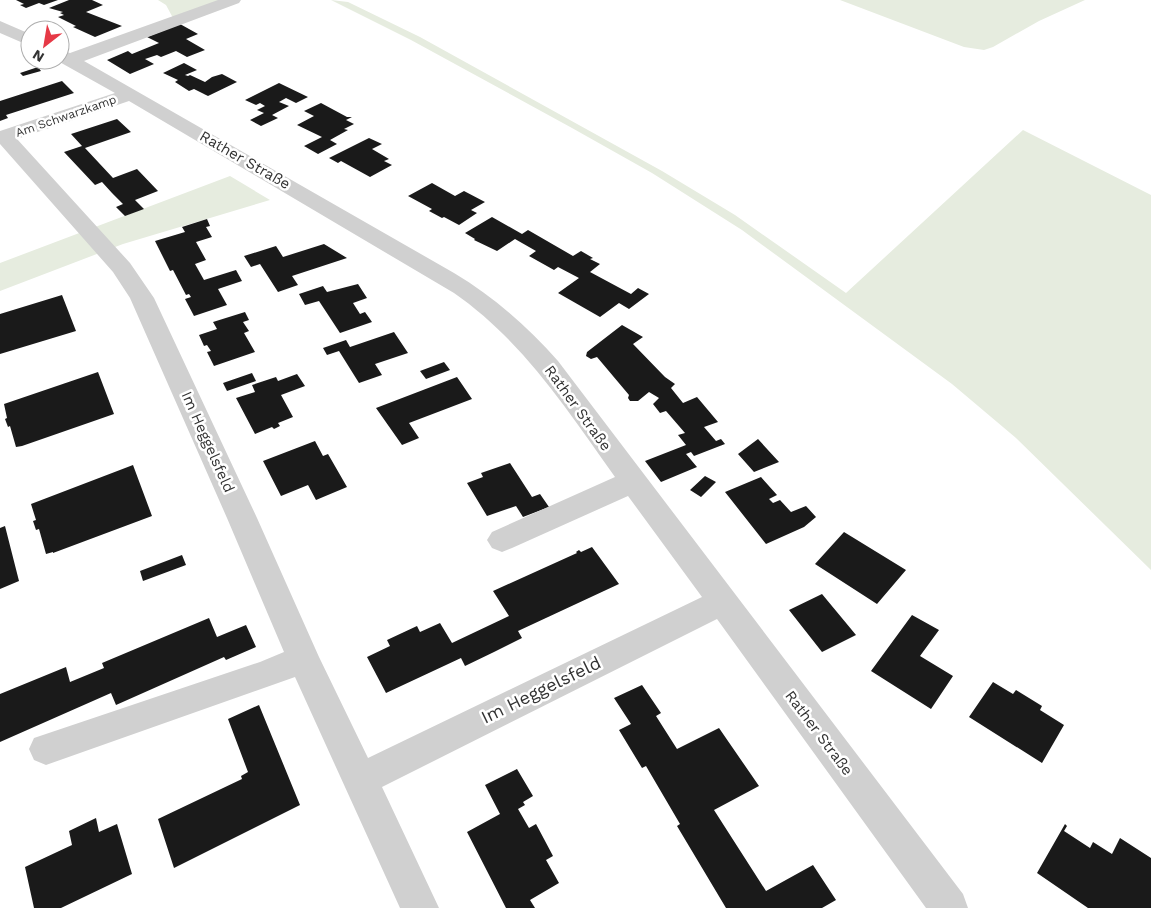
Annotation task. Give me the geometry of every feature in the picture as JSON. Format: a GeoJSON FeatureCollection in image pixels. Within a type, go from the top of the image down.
{"type":"FeatureCollection","features":[{"type":"Feature","properties":{"kind":"street","name":"Rather Straße"},"geometry":{"type":"LineString","coordinates":[[70,56],[233,0]]}},
{"type":"Feature","properties":{"kind":"street"},"geometry":{"type":"LineString","coordinates":[[0,26],[20,36]]}},
{"type":"Feature","properties":{"kind":"street","name":"Rather Straße"},"geometry":{"type":"LineString","coordinates":[[70,61],[131,94],[446,278],[476,296],[502,316],[549,367],[632,482],[949,908]]}},
{"type":"Feature","properties":{"kind":"street","name":"Am Schwarzkamp"},"geometry":{"type":"LineString","coordinates":[[2,137],[131,94]]}},
{"type":"Feature","properties":{"kind":"street","name":"Im Heggelsfeld"},"geometry":{"type":"LineString","coordinates":[[2,137],[122,268],[142,298],[304,660],[420,908]]}},
{"type":"Feature","properties":{"kind":"street"},"geometry":{"type":"LineString","coordinates":[[502,540],[632,482]]}},
{"type":"Feature","properties":{"kind":"street","name":"Im Heggelsfeld"},"geometry":{"type":"LineString","coordinates":[[360,780],[722,602]]}},
{"type":"Feature","properties":{"kind":"street"},"geometry":{"type":"LineString","coordinates":[[46,749],[304,660]]}},
{"type":"Feature","properties":{"kind":"shaded area"},"geometry":{"type":"Polygon","coordinates":[[[158,0],[222,0],[173,18],[166,5],[158,0]]]}},
{"type":"Feature","properties":{"kind":"shaded area"},"geometry":{"type":"Polygon","coordinates":[[[331,0],[348,2],[420,37],[662,171],[735,215],[846,293],[1023,130],[1151,195],[1151,570],[1016,438],[952,384],[742,230],[652,173],[572,128],[411,40],[331,0]]]}},
{"type":"Feature","properties":{"kind":"shaded area"},"geometry":{"type":"Polygon","coordinates":[[[840,0],[1085,0],[1039,21],[993,47],[984,50],[964,47],[840,0]]]}},
{"type":"Feature","properties":{"kind":"shaded area"},"geometry":{"type":"Polygon","coordinates":[[[230,176],[270,200],[123,244],[0,291],[0,263],[230,176]]]}},
{"type":"Feature","properties":{"kind":"building"},"geometry":{"type":"Polygon","coordinates":[[[16,0],[58,0],[44,5],[39,3],[26,8],[20,5],[24,4],[16,0]]]}},
{"type":"Feature","properties":{"kind":"building"},"geometry":{"type":"Polygon","coordinates":[[[69,0],[92,0],[103,5],[86,12],[122,26],[95,37],[73,27],[76,26],[70,23],[70,20],[58,17],[64,15],[60,13],[63,12],[49,8],[69,0]]]}},
{"type":"Feature","properties":{"kind":"building"},"geometry":{"type":"Polygon","coordinates":[[[180,24],[198,34],[186,39],[205,50],[187,57],[176,51],[161,57],[157,55],[145,59],[154,64],[130,74],[107,60],[128,51],[132,54],[159,43],[147,37],[180,24]]]}},
{"type":"Feature","properties":{"kind":"building"},"geometry":{"type":"Polygon","coordinates":[[[184,63],[197,70],[185,75],[190,75],[205,82],[212,77],[222,74],[237,82],[208,96],[194,89],[189,91],[175,82],[178,80],[163,73],[184,63]]]}},
{"type":"Feature","properties":{"kind":"building"},"geometry":{"type":"Polygon","coordinates":[[[29,70],[41,71],[23,76],[20,73],[29,70]]]}},
{"type":"Feature","properties":{"kind":"building"},"geometry":{"type":"Polygon","coordinates":[[[62,81],[74,93],[6,115],[8,118],[0,121],[0,101],[62,81]]]}},
{"type":"Feature","properties":{"kind":"building"},"geometry":{"type":"Polygon","coordinates":[[[279,83],[308,97],[296,103],[286,98],[279,102],[289,106],[272,115],[278,118],[261,126],[250,120],[264,113],[257,110],[265,106],[260,103],[256,105],[245,100],[279,83]]]}},
{"type":"Feature","properties":{"kind":"building"},"geometry":{"type":"Polygon","coordinates":[[[321,103],[347,117],[352,117],[346,120],[354,124],[344,129],[348,130],[330,140],[337,144],[318,154],[304,146],[322,137],[297,125],[314,116],[304,111],[321,103]]]}},
{"type":"Feature","properties":{"kind":"building"},"geometry":{"type":"Polygon","coordinates":[[[117,119],[131,132],[85,148],[113,178],[137,169],[158,191],[135,200],[144,209],[125,216],[116,207],[123,204],[102,182],[95,185],[64,152],[82,146],[71,134],[117,119]]]}},
{"type":"Feature","properties":{"kind":"building"},"geometry":{"type":"Polygon","coordinates":[[[369,138],[382,144],[372,149],[389,159],[384,161],[392,165],[370,177],[341,161],[338,163],[329,158],[369,138]]]}},
{"type":"Feature","properties":{"kind":"building"},"geometry":{"type":"Polygon","coordinates":[[[432,183],[455,196],[464,191],[485,202],[471,210],[477,213],[459,225],[429,211],[432,209],[408,196],[432,183]]]}},
{"type":"Feature","properties":{"kind":"building"},"geometry":{"type":"Polygon","coordinates":[[[492,217],[522,234],[528,230],[573,256],[581,251],[593,258],[590,259],[600,264],[590,272],[631,294],[638,288],[649,294],[629,309],[619,303],[600,317],[558,293],[579,278],[558,267],[554,270],[529,256],[536,251],[515,239],[497,251],[474,240],[465,233],[492,217]]]}},
{"type":"Feature","properties":{"kind":"building"},"geometry":{"type":"Polygon","coordinates":[[[207,219],[210,226],[206,227],[212,237],[196,242],[206,260],[195,264],[204,280],[236,270],[242,281],[218,289],[227,305],[194,316],[185,299],[191,297],[189,294],[186,295],[173,270],[170,271],[155,241],[185,232],[182,227],[207,219]]]}},
{"type":"Feature","properties":{"kind":"building"},"geometry":{"type":"Polygon","coordinates":[[[324,244],[347,258],[292,276],[298,285],[278,292],[260,264],[251,267],[244,256],[276,246],[283,257],[324,244]]]}},
{"type":"Feature","properties":{"kind":"building"},"geometry":{"type":"Polygon","coordinates":[[[358,284],[367,298],[353,303],[360,314],[365,312],[372,322],[340,333],[319,301],[305,305],[299,294],[323,286],[327,292],[358,284]]]}},
{"type":"Feature","properties":{"kind":"building"},"geometry":{"type":"Polygon","coordinates":[[[62,295],[76,331],[0,354],[0,314],[62,295]]]}},
{"type":"Feature","properties":{"kind":"building"},"geometry":{"type":"Polygon","coordinates":[[[245,312],[249,320],[243,322],[249,331],[244,333],[255,352],[214,366],[207,352],[211,351],[207,345],[204,346],[199,335],[217,329],[213,322],[245,312]]]}},
{"type":"Feature","properties":{"kind":"building"},"geometry":{"type":"Polygon","coordinates":[[[622,325],[643,337],[633,344],[665,377],[675,384],[671,388],[683,403],[697,397],[718,422],[704,427],[716,441],[721,439],[725,444],[694,456],[691,452],[686,454],[697,467],[661,482],[645,461],[686,445],[678,435],[685,433],[666,411],[660,413],[653,404],[659,398],[649,392],[638,401],[630,401],[629,395],[597,357],[591,359],[586,356],[587,352],[622,325]]]}},
{"type":"Feature","properties":{"kind":"building"},"geometry":{"type":"Polygon","coordinates":[[[394,332],[408,353],[375,364],[382,375],[359,383],[339,351],[327,355],[323,348],[346,340],[350,347],[394,332]]]}},
{"type":"Feature","properties":{"kind":"building"},"geometry":{"type":"Polygon","coordinates":[[[444,362],[450,370],[426,379],[420,371],[444,362]]]}},
{"type":"Feature","properties":{"kind":"building"},"geometry":{"type":"Polygon","coordinates":[[[98,372],[114,414],[16,447],[10,426],[8,427],[5,419],[7,418],[4,404],[98,372]]]}},
{"type":"Feature","properties":{"kind":"building"},"geometry":{"type":"Polygon","coordinates":[[[252,373],[256,381],[227,391],[223,383],[252,373]]]}},
{"type":"Feature","properties":{"kind":"building"},"geometry":{"type":"Polygon","coordinates":[[[297,374],[305,386],[281,395],[293,417],[278,423],[280,426],[274,429],[272,427],[255,434],[236,398],[255,392],[252,385],[276,377],[278,381],[297,374]]]}},
{"type":"Feature","properties":{"kind":"building"},"geometry":{"type":"Polygon","coordinates":[[[457,377],[472,399],[409,423],[419,438],[402,445],[376,408],[457,377]]]}},
{"type":"Feature","properties":{"kind":"building"},"geometry":{"type":"Polygon","coordinates":[[[758,439],[779,462],[754,472],[738,454],[758,439]]]}},
{"type":"Feature","properties":{"kind":"building"},"geometry":{"type":"Polygon","coordinates":[[[315,441],[323,456],[328,454],[347,487],[316,500],[308,485],[281,496],[263,461],[315,441]]]}},
{"type":"Feature","properties":{"kind":"building"},"geometry":{"type":"Polygon","coordinates":[[[510,463],[532,497],[540,494],[549,507],[523,517],[516,506],[487,516],[467,483],[483,477],[481,473],[510,463]]]}},
{"type":"Feature","properties":{"kind":"building"},"geometry":{"type":"Polygon","coordinates":[[[133,465],[152,516],[46,554],[39,529],[36,530],[33,521],[36,520],[31,504],[133,465]]]}},
{"type":"Feature","properties":{"kind":"building"},"geometry":{"type":"Polygon","coordinates":[[[705,476],[716,482],[701,497],[690,490],[705,476]]]}},
{"type":"Feature","properties":{"kind":"building"},"geometry":{"type":"Polygon","coordinates":[[[761,477],[777,495],[769,499],[773,503],[780,500],[791,512],[806,506],[816,517],[804,527],[766,544],[725,492],[761,477]]]}},
{"type":"Feature","properties":{"kind":"building"},"geometry":{"type":"Polygon","coordinates":[[[5,526],[19,581],[0,589],[0,528],[5,526]]]}},
{"type":"Feature","properties":{"kind":"building"},"geometry":{"type":"Polygon","coordinates":[[[844,532],[906,570],[877,604],[815,564],[844,532]]]}},
{"type":"Feature","properties":{"kind":"building"},"geometry":{"type":"Polygon","coordinates":[[[592,547],[619,584],[518,631],[522,638],[465,666],[461,658],[386,693],[367,657],[390,646],[387,640],[417,626],[420,632],[440,623],[452,643],[509,616],[493,591],[577,553],[579,550],[581,552],[592,547]]]}},
{"type":"Feature","properties":{"kind":"building"},"geometry":{"type":"Polygon","coordinates":[[[182,555],[186,565],[143,581],[140,571],[182,555]]]}},
{"type":"Feature","properties":{"kind":"building"},"geometry":{"type":"Polygon","coordinates":[[[822,594],[856,635],[822,652],[789,610],[822,594]]]}},
{"type":"Feature","properties":{"kind":"building"},"geometry":{"type":"Polygon","coordinates":[[[912,615],[939,630],[920,656],[953,676],[931,709],[871,671],[912,615]]]}},
{"type":"Feature","properties":{"kind":"building"},"geometry":{"type":"Polygon","coordinates":[[[209,618],[217,637],[246,625],[256,647],[226,660],[224,657],[116,705],[111,693],[0,742],[0,694],[66,667],[70,682],[104,668],[102,663],[209,618]]]}},
{"type":"Feature","properties":{"kind":"building"},"geometry":{"type":"Polygon","coordinates":[[[993,682],[1013,694],[1016,690],[1042,706],[1040,710],[1064,725],[1042,763],[969,717],[993,682]]]}},
{"type":"Feature","properties":{"kind":"building"},"geometry":{"type":"Polygon","coordinates":[[[642,685],[661,713],[656,716],[677,749],[719,728],[759,786],[714,810],[766,891],[813,865],[836,900],[822,908],[726,908],[677,826],[680,824],[646,766],[642,768],[619,730],[631,724],[614,698],[642,685]]]}},
{"type":"Feature","properties":{"kind":"building"},"geometry":{"type":"Polygon","coordinates":[[[259,705],[300,805],[174,868],[158,819],[242,779],[241,776],[248,772],[228,719],[259,705]]]}},
{"type":"Feature","properties":{"kind":"building"},"geometry":{"type":"Polygon","coordinates":[[[517,769],[533,796],[523,802],[525,805],[518,809],[529,828],[536,824],[553,856],[546,860],[559,883],[530,900],[535,908],[506,908],[467,832],[500,814],[485,785],[517,769]]]}},
{"type":"Feature","properties":{"kind":"building"},"geometry":{"type":"Polygon","coordinates":[[[96,818],[99,832],[117,824],[132,874],[61,908],[34,908],[25,867],[72,845],[69,831],[96,818]]]}},
{"type":"Feature","properties":{"kind":"building"},"geometry":{"type":"Polygon","coordinates":[[[1065,824],[1067,826],[1064,831],[1090,848],[1093,842],[1112,854],[1120,838],[1151,858],[1151,908],[1088,908],[1037,873],[1065,824]]]}}]}
